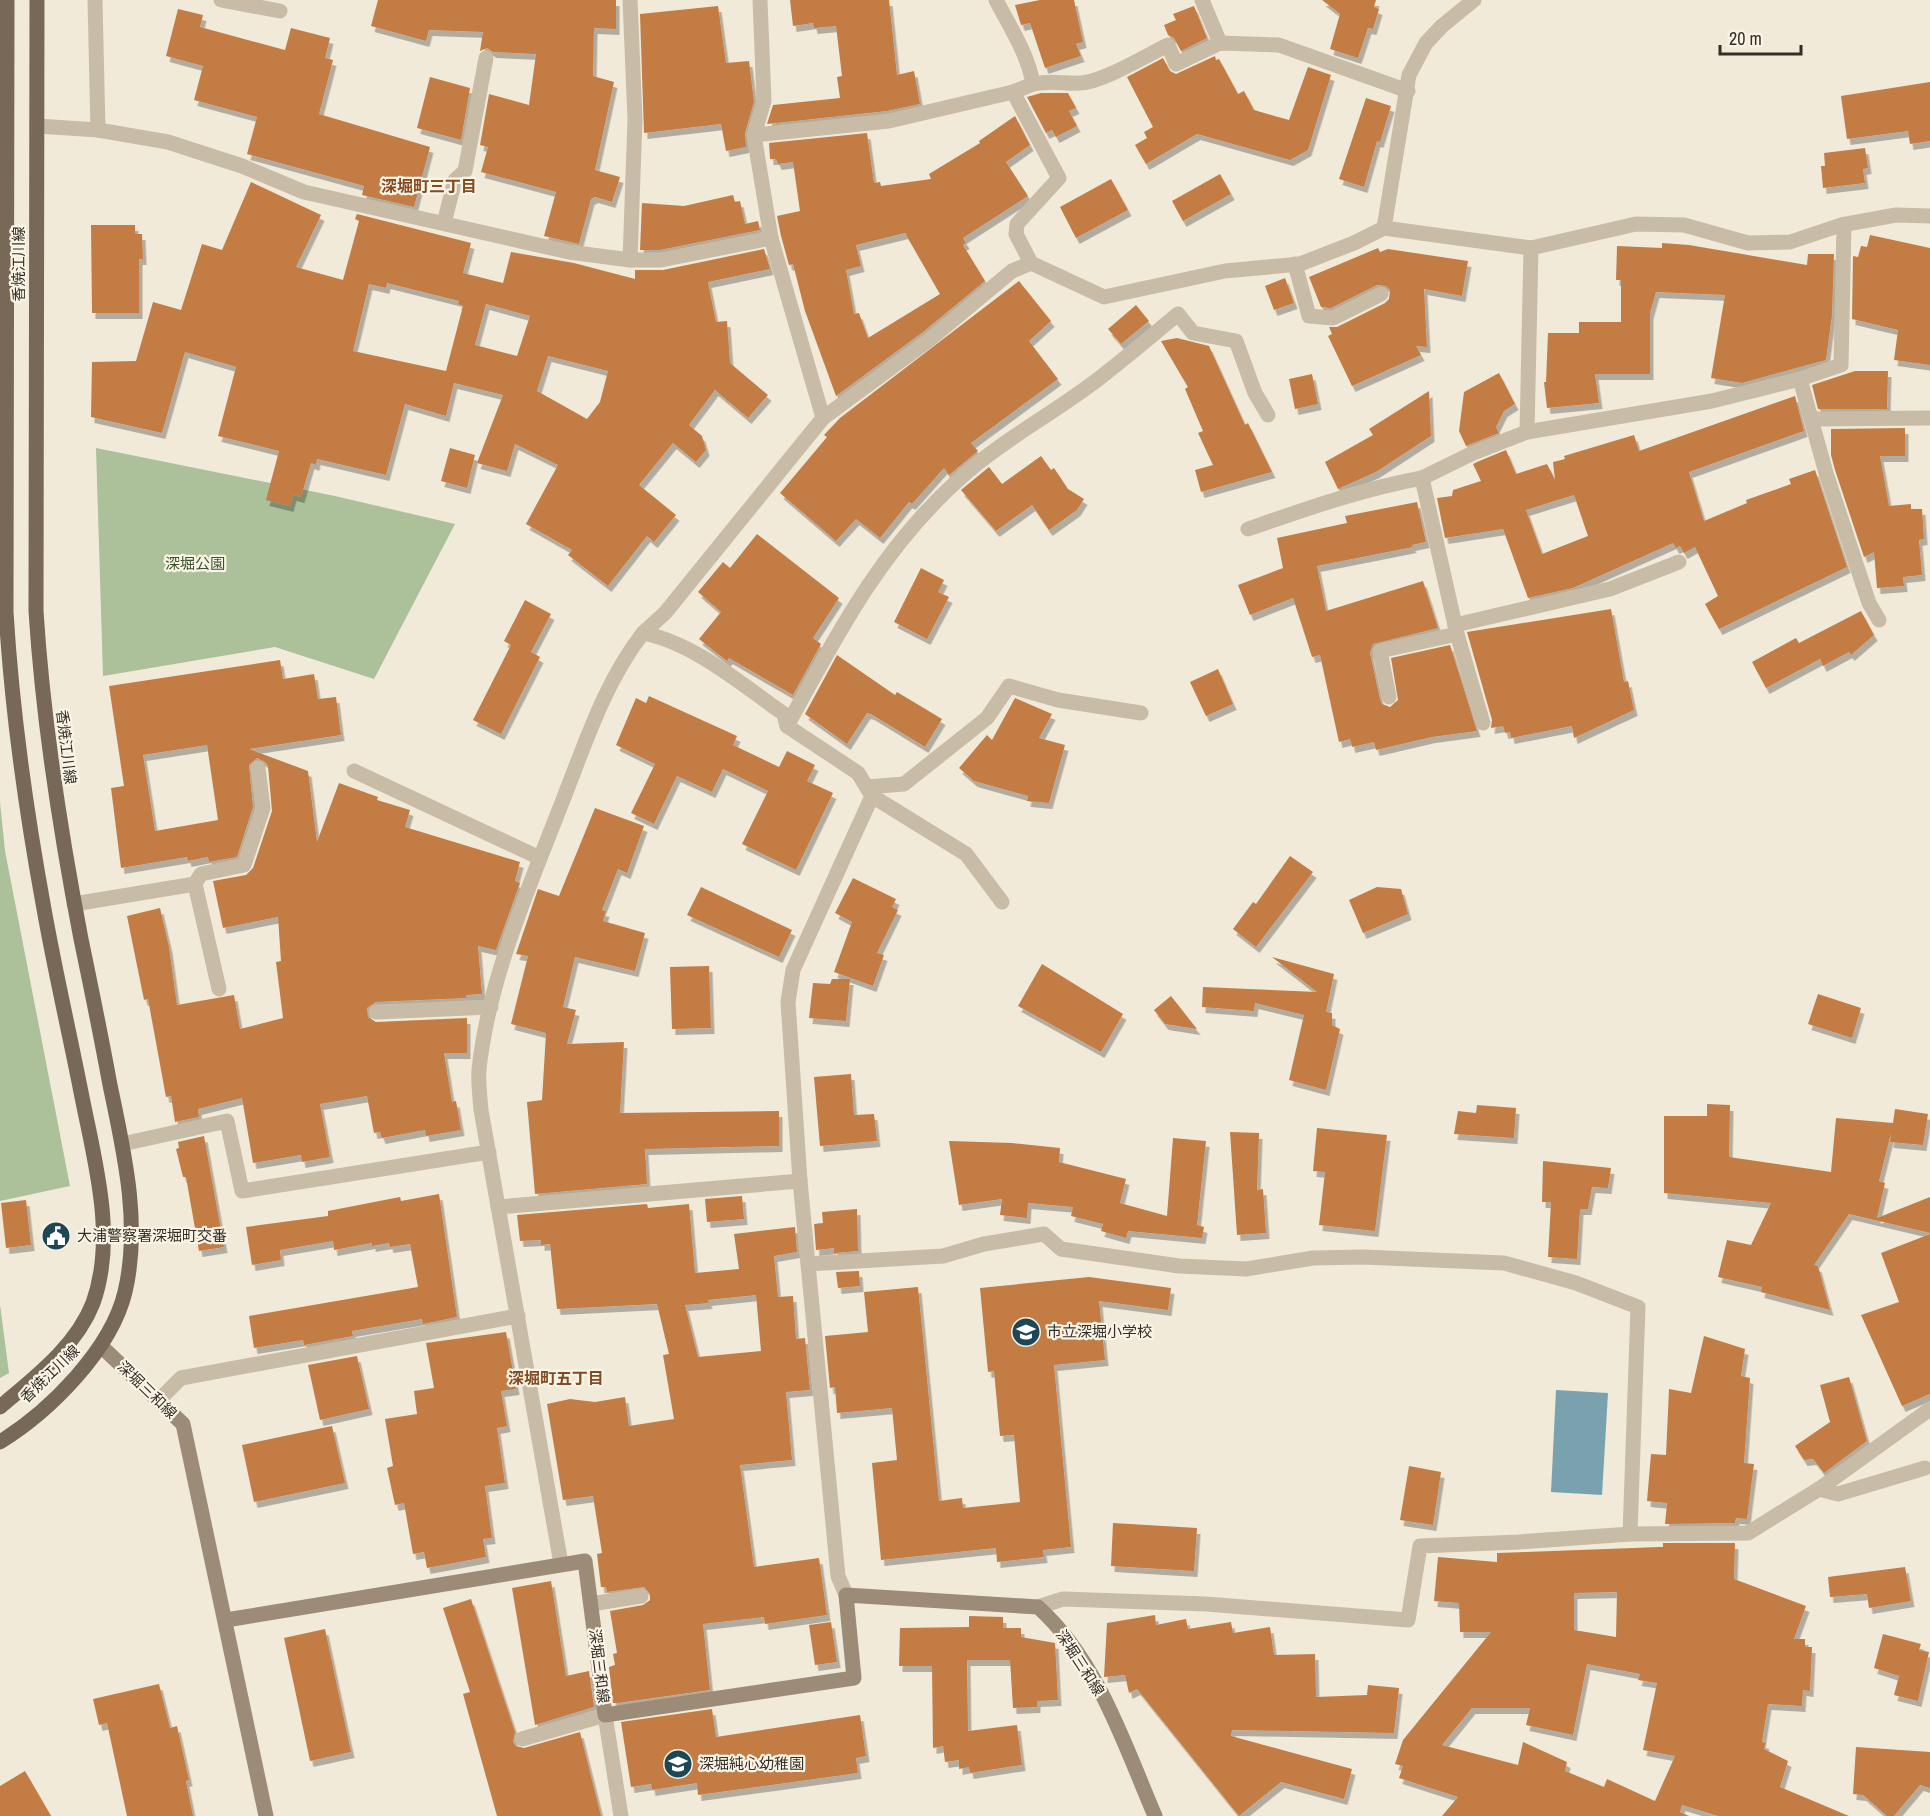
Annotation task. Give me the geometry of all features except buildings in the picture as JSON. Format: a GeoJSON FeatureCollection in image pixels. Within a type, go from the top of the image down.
{"type":"FeatureCollection","features":[{"type":"Feature","properties":{"kind":"main road","name":"香焼江川線"},"geometry":{"type":"LineString","coordinates":[[0,1407],[44,1370],[84,1321],[93,1302],[101,1267],[103,1230],[98,1178],[44,910],[11,700],[6,612],[7,0]]}},
{"type":"Feature","properties":{"kind":"main road","name":"香焼江川線"},"geometry":{"type":"LineString","coordinates":[[0,1442],[65,1389],[101,1346],[124,1293],[130,1262],[131,1233],[122,1144],[74,904],[53,786],[41,698],[36,611],[37,0]]}},
{"type":"Feature","properties":{"kind":"main road","name":"深堀三和線"},"geometry":{"type":"LineString","coordinates":[[101,1346],[183,1424],[226,1620],[585,1561],[605,1715],[854,1678],[846,1595]]}},
{"type":"Feature","properties":{"kind":"main road"},"geometry":{"type":"LineString","coordinates":[[846,1595],[1038,1607]]}},
{"type":"Feature","properties":{"kind":"main road","name":"深堀三和線"},"geometry":{"type":"LineString","coordinates":[[1038,1607],[1065,1636],[1090,1672],[1110,1711],[1155,1816]]}},
{"type":"Feature","properties":{"kind":"main road"},"geometry":{"type":"LineString","coordinates":[[226,1620],[266,1816]]}},
{"type":"Feature","properties":{"kind":"street"},"geometry":{"type":"LineString","coordinates":[[95,0],[98,130]]}},
{"type":"Feature","properties":{"kind":"street"},"geometry":{"type":"LineString","coordinates":[[221,0],[280,12]]}},
{"type":"Feature","properties":{"kind":"street"},"geometry":{"type":"LineString","coordinates":[[630,0],[635,119],[630,260]]}},
{"type":"Feature","properties":{"kind":"street"},"geometry":{"type":"LineString","coordinates":[[760,0],[764,101],[754,135],[771,238],[823,418]]}},
{"type":"Feature","properties":{"kind":"street"},"geometry":{"type":"LineString","coordinates":[[996,0],[1014,33],[1033,84]]}},
{"type":"Feature","properties":{"kind":"street"},"geometry":{"type":"LineString","coordinates":[[1202,0],[1220,43]]}},
{"type":"Feature","properties":{"kind":"street"},"geometry":{"type":"LineString","coordinates":[[1384,228],[1409,75],[1426,43],[1442,26],[1474,0]]}},
{"type":"Feature","properties":{"kind":"street"},"geometry":{"type":"LineString","coordinates":[[754,135],[889,121],[1013,92],[1033,84],[1058,80],[1082,83],[1121,69],[1168,45],[1176,64],[1220,43],[1279,45],[1408,92]]}},
{"type":"Feature","properties":{"kind":"street"},"geometry":{"type":"LineString","coordinates":[[444,223],[454,180],[465,171],[486,58]]}},
{"type":"Feature","properties":{"kind":"street"},"geometry":{"type":"LineString","coordinates":[[1013,92],[1059,178],[1017,224],[1016,234],[1031,263],[1104,297],[1225,272],[1295,264],[1354,243],[1384,228],[1531,248],[1636,224],[1684,225],[1748,243],[1790,242],[1844,225],[1896,215],[1930,216]]}},
{"type":"Feature","properties":{"kind":"street"},"geometry":{"type":"LineString","coordinates":[[37,126],[98,130],[168,142],[243,166],[304,192],[368,209],[444,223],[569,252],[630,260],[661,260],[771,238]]}},
{"type":"Feature","properties":{"kind":"street"},"geometry":{"type":"LineString","coordinates":[[1248,529],[1340,497],[1381,485],[1422,478],[1473,453],[1527,432],[1712,402],[1800,379],[1841,365],[1844,225]]}},
{"type":"Feature","properties":{"kind":"street"},"geometry":{"type":"LineString","coordinates":[[1527,432],[1531,248]]}},
{"type":"Feature","properties":{"kind":"street"},"geometry":{"type":"LineString","coordinates":[[561,1564],[481,1110],[479,1071],[491,1006],[540,858],[587,738],[624,658],[643,633],[665,613],[823,418],[929,340],[1012,271],[1031,263]]}},
{"type":"Feature","properties":{"kind":"street"},"geometry":{"type":"LineString","coordinates":[[1295,264],[1309,316],[1334,318],[1381,294]]}},
{"type":"Feature","properties":{"kind":"street"},"geometry":{"type":"LineString","coordinates":[[787,726],[858,599],[877,569],[915,523],[958,480],[1094,382],[1178,314],[1193,333],[1236,340],[1255,393],[1268,415]]}},
{"type":"Feature","properties":{"kind":"street"},"geometry":{"type":"LineString","coordinates":[[1800,379],[1869,603],[1878,620]]}},
{"type":"Feature","properties":{"kind":"street"},"geometry":{"type":"LineString","coordinates":[[1811,419],[1930,418]]}},
{"type":"Feature","properties":{"kind":"street"},"geometry":{"type":"LineString","coordinates":[[1422,478],[1456,629],[1483,723]]}},
{"type":"Feature","properties":{"kind":"street"},"geometry":{"type":"LineString","coordinates":[[1389,697],[1380,651],[1610,589],[1679,562]]}},
{"type":"Feature","properties":{"kind":"street"},"geometry":{"type":"LineString","coordinates":[[643,633],[666,638],[719,669],[784,714],[787,726],[858,773],[869,792],[966,854],[1002,902]]}},
{"type":"Feature","properties":{"kind":"street"},"geometry":{"type":"LineString","coordinates":[[869,792],[904,784],[987,718],[1009,686],[1058,699],[1142,713]]}},
{"type":"Feature","properties":{"kind":"street"},"geometry":{"type":"LineString","coordinates":[[219,989],[195,884],[201,874],[244,865],[263,808],[258,768]]}},
{"type":"Feature","properties":{"kind":"street"},"geometry":{"type":"LineString","coordinates":[[354,771],[540,858]]}},
{"type":"Feature","properties":{"kind":"street"},"geometry":{"type":"LineString","coordinates":[[846,1595],[838,1576],[800,1181],[788,1002],[793,970],[869,792]]}},
{"type":"Feature","properties":{"kind":"street"},"geometry":{"type":"LineString","coordinates":[[74,904],[195,884]]}},
{"type":"Feature","properties":{"kind":"street"},"geometry":{"type":"LineString","coordinates":[[376,1012],[491,1006]]}},
{"type":"Feature","properties":{"kind":"street"},"geometry":{"type":"LineString","coordinates":[[122,1144],[227,1121],[242,1191],[489,1152]]}},
{"type":"Feature","properties":{"kind":"street"},"geometry":{"type":"LineString","coordinates":[[498,1207],[800,1181]]}},
{"type":"Feature","properties":{"kind":"street"},"geometry":{"type":"LineString","coordinates":[[808,1264],[943,1256],[984,1244],[1044,1234],[1061,1249],[1179,1266],[1246,1269],[1313,1258],[1424,1258],[1504,1263],[1576,1284],[1638,1307],[1630,1534]]}},
{"type":"Feature","properties":{"kind":"street"},"geometry":{"type":"LineString","coordinates":[[158,1401],[181,1378],[519,1316]]}},
{"type":"Feature","properties":{"kind":"street"},"geometry":{"type":"LineString","coordinates":[[1038,1607],[1063,1599],[1206,1604],[1408,1620],[1420,1546],[1630,1534],[1748,1533],[1819,1489],[1930,1409]]}},
{"type":"Feature","properties":{"kind":"street"},"geometry":{"type":"LineString","coordinates":[[1819,1489],[1838,1494],[1925,1468]]}},
{"type":"Feature","properties":{"kind":"street"},"geometry":{"type":"LineString","coordinates":[[591,1604],[641,1596]]}},
{"type":"Feature","properties":{"kind":"street"},"geometry":{"type":"LineString","coordinates":[[522,1739],[605,1715],[621,1816]]}},
{"type":"Feature","properties":{"kind":"green space","name":"深堀公園"},"geometry":{"type":"Polygon","coordinates":[[[96,448],[335,496],[455,524],[374,679],[275,647],[103,676],[96,448]]]}},
{"type":"Feature","properties":{"kind":"green space"},"geometry":{"type":"Polygon","coordinates":[[[0,802],[5,851],[70,1186],[0,1201],[0,802]]]}},
{"type":"Feature","properties":{"kind":"green space"},"geometry":{"type":"Polygon","coordinates":[[[0,1305],[9,1373],[0,1378],[0,1305]]]}},
{"type":"Feature","properties":{"kind":"water"},"geometry":{"type":"Polygon","coordinates":[[[1556,1390],[1608,1393],[1602,1495],[1551,1492],[1556,1390]]]}},
{"type":"Feature","properties":{"kind":"place","name":"大浦警察署深堀町交番"},"geometry":{"type":"Point","coordinates":[56,1236]}},
{"type":"Feature","properties":{"kind":"place","name":"市立深堀小学校"},"geometry":{"type":"Point","coordinates":[1026,1332]}},
{"type":"Feature","properties":{"kind":"place","name":"深堀純心幼稚園"},"geometry":{"type":"Point","coordinates":[678,1764]}},
{"type":"Feature","properties":{"kind":"district","name":"深堀町三丁目"},"geometry":{"type":"Point","coordinates":[429,186]}},
{"type":"Feature","properties":{"kind":"district","name":"深堀町五丁目"},"geometry":{"type":"Point","coordinates":[556,1378]}}]}
